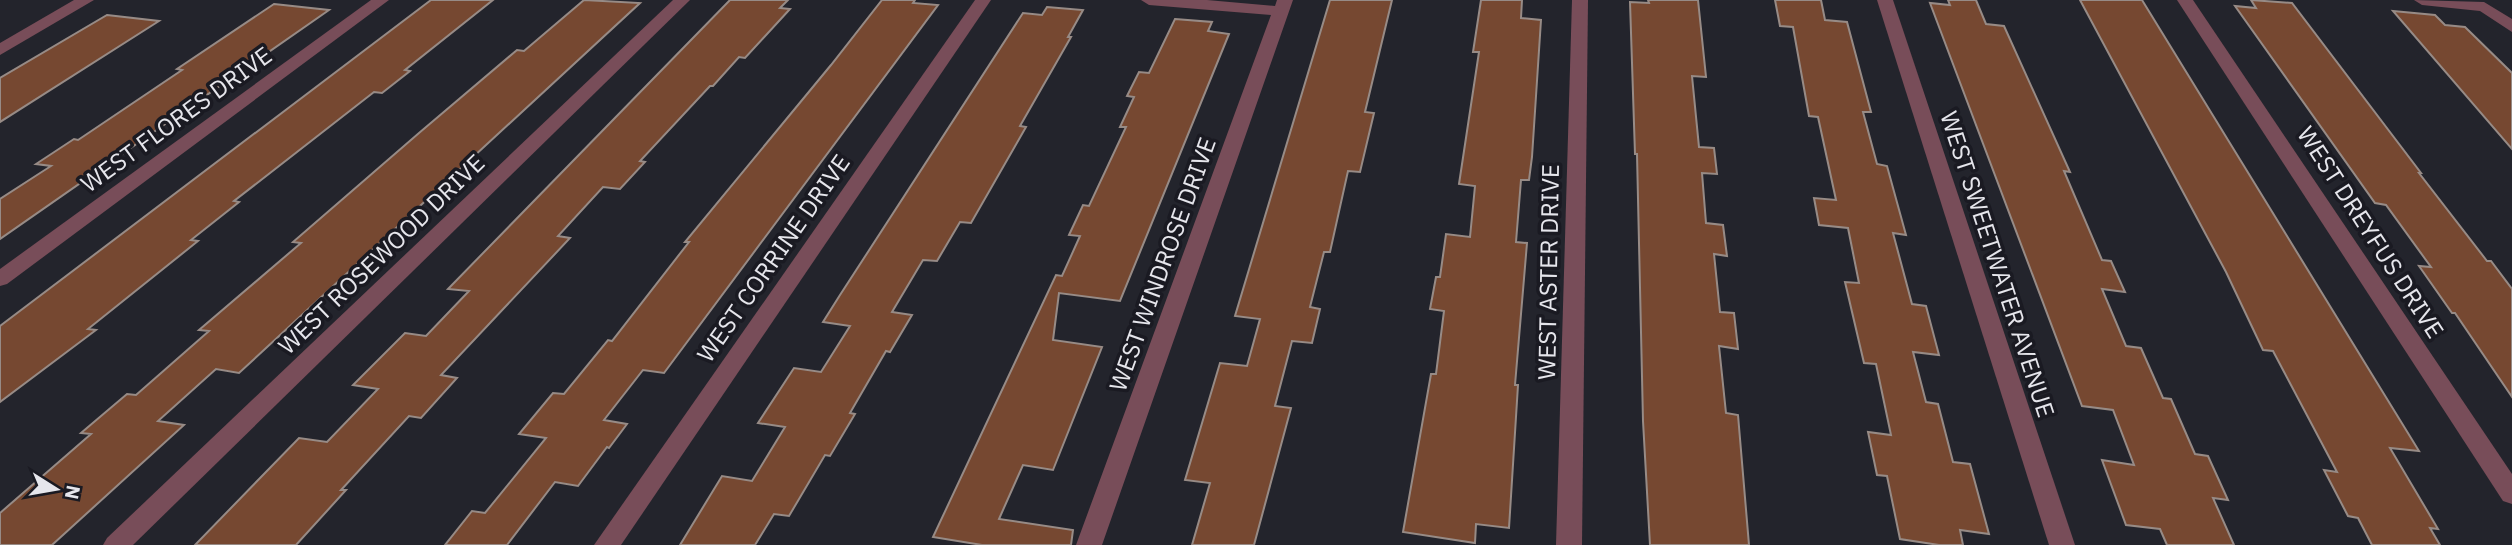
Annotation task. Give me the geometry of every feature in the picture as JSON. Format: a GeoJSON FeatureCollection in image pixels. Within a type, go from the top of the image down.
{"type":"FeatureCollection","features":[{"type":"Feature","properties":{"kind":"street"},"geometry":{"type":"LineString","coordinates":[[0,50],[86,0]]}},
{"type":"Feature","properties":{"kind":"street","name":"WEST FLORES DRIVE"},"geometry":{"type":"LineString","coordinates":[[0,279],[381,0]]}},
{"type":"Feature","properties":{"kind":"street","name":"WEST ROSEWOOD DRIVE"},"geometry":{"type":"LineString","coordinates":[[116,545],[682,0]]}},
{"type":"Feature","properties":{"kind":"street","name":"WEST CORRINE DRIVE"},"geometry":{"type":"LineString","coordinates":[[607,545],[983,0]]}},
{"type":"Feature","properties":{"kind":"street"},"geometry":{"type":"LineString","coordinates":[[1149,0],[1283,6]]}},
{"type":"Feature","properties":{"kind":"street","name":"WEST ASTER DRIVE"},"geometry":{"type":"LineString","coordinates":[[1569,545],[1580,0]]}},
{"type":"Feature","properties":{"kind":"street","name":"WEST SWEETWATER AVENUE"},"geometry":{"type":"LineString","coordinates":[[1885,0],[2062,545]]}},
{"type":"Feature","properties":{"kind":"street","name":"WEST DREYFUS DRIVE"},"geometry":{"type":"LineString","coordinates":[[2185,0],[2512,494]]}},
{"type":"Feature","properties":{"kind":"street"},"geometry":{"type":"LineString","coordinates":[[2422,0],[2484,7],[2512,27]]}},
{"type":"Feature","properties":{"kind":"street","name":"WEST WINDROSE DRIVE"},"geometry":{"type":"LineString","coordinates":[[1089,545],[1283,6]]}},
{"type":"Feature","properties":{"kind":"building"},"geometry":{"type":"Polygon","coordinates":[[[431,0],[493,0],[405,70],[410,71],[382,93],[374,92],[234,201],[239,202],[191,240],[198,241],[88,329],[96,330],[0,402],[0,326],[431,0]]]}},
{"type":"Feature","properties":{"kind":"building"},"geometry":{"type":"Polygon","coordinates":[[[584,0],[640,3],[239,373],[216,369],[158,421],[184,425],[52,545],[0,545],[0,513],[91,434],[81,433],[127,394],[136,395],[209,331],[199,330],[301,243],[293,242],[517,50],[524,51],[584,0]]]}},
{"type":"Feature","properties":{"kind":"building"},"geometry":{"type":"Polygon","coordinates":[[[730,0],[788,0],[780,8],[790,9],[745,58],[739,57],[713,86],[710,86],[640,161],[645,162],[620,189],[603,187],[558,236],[570,238],[441,375],[457,378],[421,418],[409,416],[341,490],[346,490],[296,545],[195,545],[299,438],[327,442],[378,389],[353,385],[405,333],[426,336],[469,291],[448,289],[730,0]]]}},
{"type":"Feature","properties":{"kind":"building"},"geometry":{"type":"Polygon","coordinates":[[[882,0],[915,0],[913,3],[938,5],[664,373],[643,370],[604,420],[627,424],[609,448],[607,447],[578,486],[555,482],[507,545],[445,545],[472,511],[485,513],[546,438],[519,434],[553,393],[564,394],[608,340],[612,341],[689,242],[685,242],[882,0]]]}},
{"type":"Feature","properties":{"kind":"building"},"geometry":{"type":"Polygon","coordinates":[[[1330,0],[1392,0],[1365,112],[1374,113],[1360,172],[1348,171],[1330,252],[1324,252],[1310,307],[1320,309],[1312,343],[1292,341],[1275,406],[1291,408],[1254,545],[1192,545],[1210,483],[1185,480],[1220,363],[1247,366],[1260,319],[1235,316],[1330,0]]]}},
{"type":"Feature","properties":{"kind":"building"},"geometry":{"type":"Polygon","coordinates":[[[1481,0],[1522,0],[1521,18],[1541,20],[1532,157],[1529,180],[1521,180],[1516,242],[1527,243],[1515,385],[1518,385],[1509,528],[1476,524],[1475,543],[1403,532],[1431,374],[1436,374],[1444,311],[1430,309],[1436,277],[1440,277],[1446,234],[1470,237],[1475,186],[1459,184],[1479,52],[1473,52],[1481,0]]]}},
{"type":"Feature","properties":{"kind":"building"},"geometry":{"type":"Polygon","coordinates":[[[1648,0],[1698,0],[1706,77],[1692,76],[1699,147],[1714,148],[1717,174],[1702,173],[1706,223],[1723,225],[1727,256],[1714,254],[1720,312],[1734,313],[1738,349],[1719,346],[1726,413],[1738,415],[1749,545],[1650,545],[1643,421],[1637,154],[1630,2],[1649,3],[1648,0]]]}},
{"type":"Feature","properties":{"kind":"building"},"geometry":{"type":"Polygon","coordinates":[[[1775,0],[1821,0],[1825,20],[1847,22],[1871,112],[1863,112],[1877,164],[1887,166],[1906,235],[1893,233],[1912,304],[1926,306],[1939,355],[1913,352],[1926,402],[1938,404],[1953,462],[1970,464],[1989,534],[1960,530],[1963,545],[1939,545],[1900,539],[1887,476],[1877,475],[1868,432],[1891,435],[1876,364],[1864,363],[1845,282],[1859,283],[1848,228],[1819,225],[1814,198],[1836,200],[1818,117],[1809,116],[1793,27],[1780,26],[1775,0]]]}},
{"type":"Feature","properties":{"kind":"building"},"geometry":{"type":"Polygon","coordinates":[[[1948,0],[1976,0],[1986,24],[2004,26],[2070,172],[2064,171],[2102,260],[2111,261],[2125,292],[2102,289],[2126,346],[2141,348],[2163,398],[2171,399],[2195,454],[2208,456],[2228,500],[2213,498],[2234,545],[2167,545],[2160,529],[2126,525],[2102,460],[2134,465],[2113,410],[2082,406],[1930,3],[1950,5],[1948,0]]]}},
{"type":"Feature","properties":{"kind":"building"},"geometry":{"type":"Polygon","coordinates":[[[2080,0],[2142,0],[2419,451],[2390,448],[2438,529],[2430,528],[2440,545],[2372,545],[2358,518],[2348,516],[2324,470],[2337,472],[2273,351],[2263,350],[2226,272],[2080,0]]]}},
{"type":"Feature","properties":{"kind":"building"},"geometry":{"type":"Polygon","coordinates":[[[2251,0],[2292,3],[2419,173],[2512,289],[2512,397],[2455,313],[2452,313],[2419,266],[2431,267],[2386,205],[2375,203],[2235,6],[2256,8],[2251,0]]]}},
{"type":"Feature","properties":{"kind":"building"},"geometry":{"type":"Polygon","coordinates":[[[274,4],[329,10],[0,239],[0,199],[51,166],[36,164],[74,139],[78,140],[274,4]]]}},
{"type":"Feature","properties":{"kind":"building"},"geometry":{"type":"Polygon","coordinates":[[[1047,7],[1083,10],[1068,37],[1071,37],[1020,126],[1026,127],[971,223],[960,222],[937,261],[923,260],[892,312],[912,315],[890,352],[886,351],[850,413],[855,414],[830,456],[825,455],[789,516],[774,514],[755,545],[680,545],[722,476],[752,481],[785,427],[758,423],[794,368],[821,372],[850,326],[823,322],[1023,13],[1042,15],[1047,7]]]}},
{"type":"Feature","properties":{"kind":"building"},"geometry":{"type":"Polygon","coordinates":[[[2393,11],[2435,15],[2445,25],[2465,27],[2512,73],[2512,149],[2393,11]]]}},
{"type":"Feature","properties":{"kind":"building"},"geometry":{"type":"Polygon","coordinates":[[[107,15],[159,21],[0,122],[0,78],[107,15]]]}},
{"type":"Feature","properties":{"kind":"building"},"geometry":{"type":"Polygon","coordinates":[[[1175,19],[1212,22],[1208,31],[1229,34],[1120,301],[1059,293],[1053,340],[1102,347],[1053,470],[1023,465],[999,519],[1073,530],[1071,545],[982,545],[933,537],[1056,275],[1062,276],[1080,236],[1069,235],[1083,205],[1089,206],[1126,127],[1120,127],[1134,97],[1127,96],[1139,72],[1149,73],[1175,19]]]}}]}
